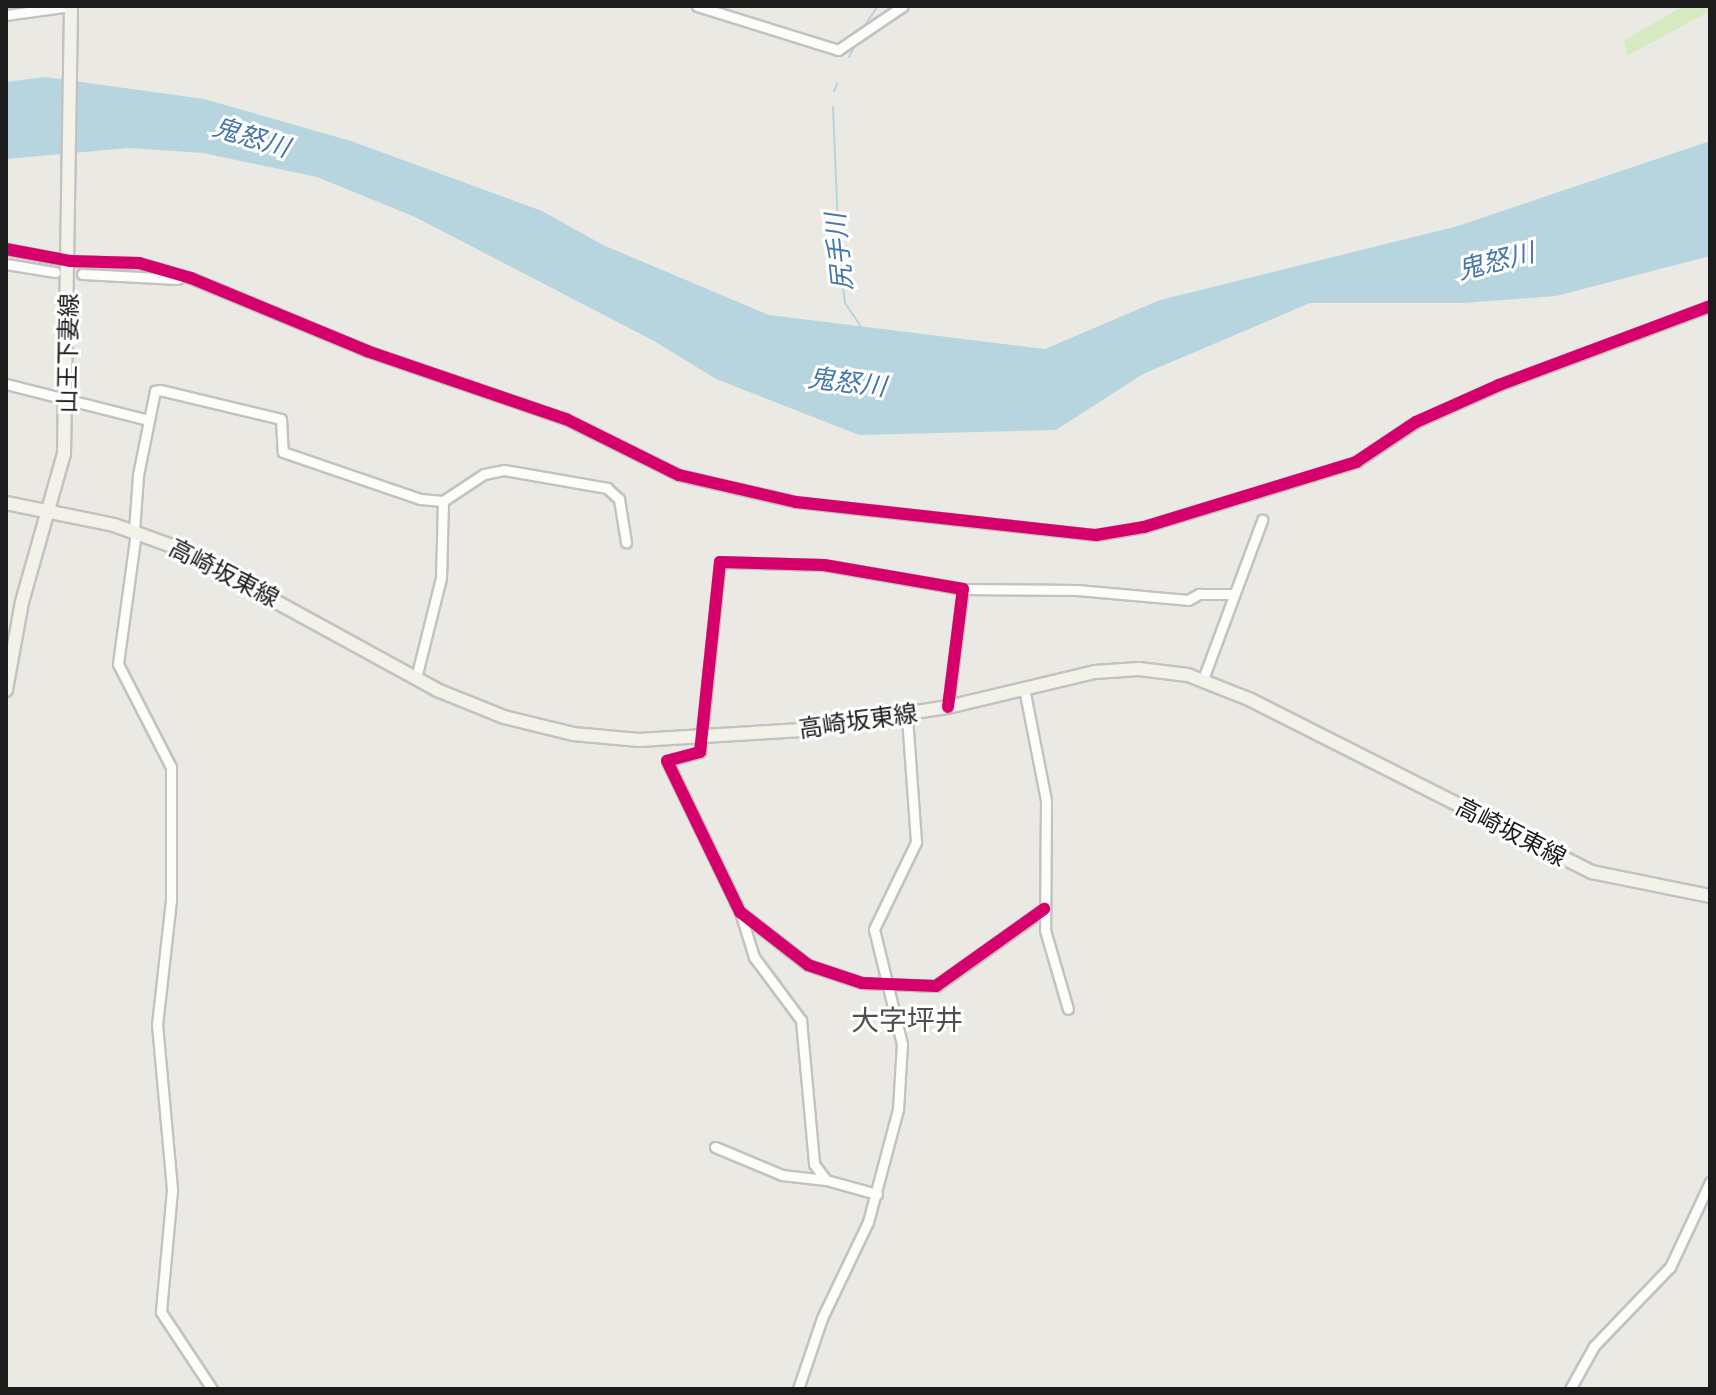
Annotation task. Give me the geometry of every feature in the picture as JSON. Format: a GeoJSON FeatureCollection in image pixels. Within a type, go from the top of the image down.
{"type":"FeatureCollection","features":[{"type":"Feature","properties":{"kind":"main road","name":"山王下妻線"},"geometry":{"type":"LineString","coordinates":[[6,690],[22,602],[64,454],[68,396],[71,6]]}},
{"type":"Feature","properties":{"kind":"main road"},"geometry":{"type":"LineString","coordinates":[[6,503],[50,510]]}},
{"type":"Feature","properties":{"kind":"main road","name":"高崎坂東線"},"geometry":{"type":"LineString","coordinates":[[50,510],[135,531],[227,572],[416,678],[481,709],[537,726],[624,739],[802,730],[907,715],[1121,669],[1203,679],[1592,872],[1710,896]]}},
{"type":"Feature","properties":{"kind":"street"},"geometry":{"type":"LineString","coordinates":[[6,8],[12,6]]}},
{"type":"Feature","properties":{"kind":"street"},"geometry":{"type":"LineString","coordinates":[[6,15],[71,6]]}},
{"type":"Feature","properties":{"kind":"street"},"geometry":{"type":"LineString","coordinates":[[697,6],[814,47],[838,50],[861,39],[903,6]]}},
{"type":"Feature","properties":{"kind":"street"},"geometry":{"type":"LineString","coordinates":[[6,249],[139,263],[191,278],[298,325],[566,419],[679,475],[796,502],[1096,535],[1144,527],[1356,462],[1416,422],[1485,391],[1710,306]]}},
{"type":"Feature","properties":{"kind":"street"},"geometry":{"type":"LineString","coordinates":[[7,266],[55,272]]}},
{"type":"Feature","properties":{"kind":"street"},"geometry":{"type":"LineString","coordinates":[[82,274],[191,278]]}},
{"type":"Feature","properties":{"kind":"street"},"geometry":{"type":"LineString","coordinates":[[6,384],[68,396],[148,420]]}},
{"type":"Feature","properties":{"kind":"street"},"geometry":{"type":"LineString","coordinates":[[212,1389],[180,1346],[160,1302],[172,1190],[157,1038],[171,900],[171,767],[118,664],[148,420],[155,391],[231,404],[281,419],[283,452],[370,485],[443,501],[484,474],[504,470],[575,480],[617,496],[626,542]]}},
{"type":"Feature","properties":{"kind":"street"},"geometry":{"type":"LineString","coordinates":[[416,678],[441,578],[443,501]]}},
{"type":"Feature","properties":{"kind":"street"},"geometry":{"type":"LineString","coordinates":[[1203,679],[1262,520]]}},
{"type":"Feature","properties":{"kind":"street"},"geometry":{"type":"LineString","coordinates":[[826,1180],[814,1164],[808,1138],[801,1020],[754,957],[740,912],[667,761],[700,752],[720,562],[824,565],[963,589],[1077,590],[1188,600],[1199,594],[1233,594]]}},
{"type":"Feature","properties":{"kind":"street"},"geometry":{"type":"LineString","coordinates":[[948,707],[963,589]]}},
{"type":"Feature","properties":{"kind":"street"},"geometry":{"type":"LineString","coordinates":[[1024,688],[1046,800],[1044,909],[1068,1009]]}},
{"type":"Feature","properties":{"kind":"street"},"geometry":{"type":"LineString","coordinates":[[798,1389],[822,1318],[861,1240],[877,1194],[902,1073],[902,1044],[874,929],[916,842],[907,715]]}},
{"type":"Feature","properties":{"kind":"street"},"geometry":{"type":"LineString","coordinates":[[740,912],[808,965],[888,987],[936,986],[1044,909]]}},
{"type":"Feature","properties":{"kind":"street"},"geometry":{"type":"LineString","coordinates":[[715,1147],[782,1175],[826,1180],[877,1194]]}},
{"type":"Feature","properties":{"kind":"street"},"geometry":{"type":"LineString","coordinates":[[1570,1389],[1594,1346],[1670,1267],[1710,1182]]}},
{"type":"Feature","properties":{"kind":"green space"},"geometry":{"type":"Polygon","coordinates":[[[1684,6],[1710,6],[1710,11],[1627,56],[1624,40],[1684,6]]]}},
{"type":"Feature","properties":{"kind":"water","name":"鬼怒川"},"geometry":{"type":"Polygon","coordinates":[[[45,77],[204,99],[351,141],[542,211],[603,245],[769,315],[1045,349],[1160,300],[1458,226],[1710,141],[1710,256],[1556,296],[1464,303],[1310,303],[1143,374],[1056,430],[859,435],[716,379],[654,341],[415,217],[317,177],[203,153],[129,148],[6,159],[6,82],[45,77]]]}},
{"type":"Feature","properties":{"kind":"waterway","name":"尻手川"},"geometry":{"type":"LineString","coordinates":[[863,28],[878,6]]}},
{"type":"Feature","properties":{"kind":"waterway","name":"尻手川"},"geometry":{"type":"LineString","coordinates":[[849,57],[857,41]]}},
{"type":"Feature","properties":{"kind":"waterway","name":"尻手川"},"geometry":{"type":"LineString","coordinates":[[834,91],[837,84]]}},
{"type":"Feature","properties":{"kind":"waterway","name":"尻手川"},"geometry":{"type":"LineString","coordinates":[[833,107],[839,252],[845,303],[861,327]]}},
{"type":"Feature","properties":{"kind":"cycle path"},"geometry":{"type":"LineString","coordinates":[[6,249],[70,261],[139,263],[191,278],[367,351],[566,419],[679,475],[796,502],[1096,535],[1144,527],[1356,462],[1416,422],[1499,385],[1710,306]]}},
{"type":"Feature","properties":{"kind":"cycle path"},"geometry":{"type":"LineString","coordinates":[[948,707],[963,589],[824,565],[720,562],[700,752],[667,761],[740,912],[808,965],[862,983],[936,986],[1044,909]]}},
{"type":"Feature","properties":{"kind":"district","name":"大字坪井"},"geometry":{"type":"Point","coordinates":[907,1020]}}]}
